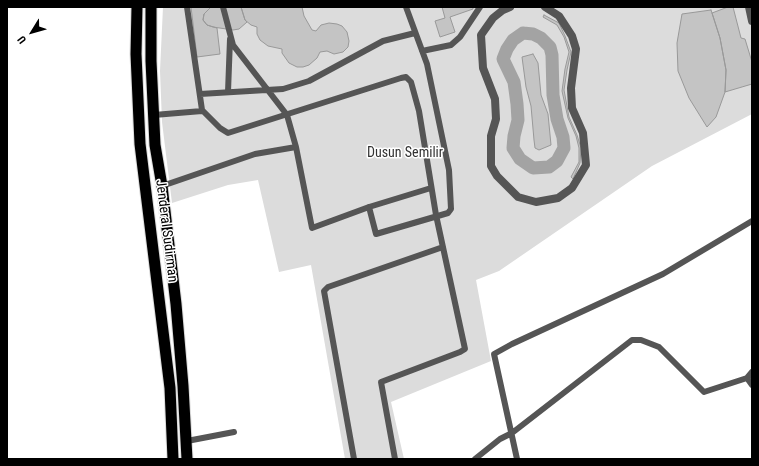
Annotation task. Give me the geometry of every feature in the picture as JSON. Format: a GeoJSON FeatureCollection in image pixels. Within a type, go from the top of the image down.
{"type":"FeatureCollection","features":[{"type":"Feature","properties":{"kind":"highway","name":"Jenderal Sudirman"},"geometry":{"type":"LineString","coordinates":[[137,7],[136,54],[140,144],[170,388],[173,459]]}},
{"type":"Feature","properties":{"kind":"highway"},"geometry":{"type":"LineString","coordinates":[[151,7],[151,61],[155,145],[162,186],[184,386],[187,459]]}},
{"type":"Feature","properties":{"kind":"street"},"geometry":{"type":"LineString","coordinates":[[510,7],[503,10],[493,18],[481,35],[484,68],[495,99],[496,118],[491,136],[491,166],[497,176],[518,197],[536,202],[558,198],[572,188],[586,165],[583,133],[572,108],[571,88],[576,49],[572,36],[559,16],[545,7]]}},
{"type":"Feature","properties":{"kind":"street"},"geometry":{"type":"LineString","coordinates":[[749,7],[752,21]]}},
{"type":"Feature","properties":{"kind":"lane"},"geometry":{"type":"LineString","coordinates":[[187,7],[202,111],[220,128],[228,132],[288,115],[401,78],[406,77],[411,82],[420,111],[436,215],[465,349],[381,382],[395,459]]}},
{"type":"Feature","properties":{"kind":"lane"},"geometry":{"type":"LineString","coordinates":[[223,7],[233,45],[288,115],[312,228],[369,207],[431,188]]}},
{"type":"Feature","properties":{"kind":"lane"},"geometry":{"type":"LineString","coordinates":[[369,207],[376,234],[436,215],[448,213],[451,209],[449,170],[427,64],[406,7]]}},
{"type":"Feature","properties":{"kind":"lane"},"geometry":{"type":"LineString","coordinates":[[422,51],[450,45],[460,37],[480,7]]}},
{"type":"Feature","properties":{"kind":"lane"},"geometry":{"type":"LineString","coordinates":[[200,94],[283,89],[309,81],[382,41],[415,33]]}},
{"type":"Feature","properties":{"kind":"lane"},"geometry":{"type":"LineString","coordinates":[[228,92],[230,34]]}},
{"type":"Feature","properties":{"kind":"lane"},"geometry":{"type":"LineString","coordinates":[[154,115],[202,111]]}},
{"type":"Feature","properties":{"kind":"lane"},"geometry":{"type":"LineString","coordinates":[[162,186],[255,154],[296,147]]}},
{"type":"Feature","properties":{"kind":"lane"},"geometry":{"type":"LineString","coordinates":[[517,459],[494,354],[512,344],[663,274],[752,221]]}},
{"type":"Feature","properties":{"kind":"lane"},"geometry":{"type":"LineString","coordinates":[[354,459],[324,291],[328,287],[443,246]]}},
{"type":"Feature","properties":{"kind":"lane"},"geometry":{"type":"LineString","coordinates":[[475,459],[632,340],[641,340],[659,347],[704,392],[747,378],[752,372]]}},
{"type":"Feature","properties":{"kind":"lane"},"geometry":{"type":"LineString","coordinates":[[747,378],[752,385]]}},
{"type":"Feature","properties":{"kind":"lane"},"geometry":{"type":"LineString","coordinates":[[187,441],[234,432]]}},
{"type":"Feature","properties":{"kind":"green space","name":"Dusun Semilir"},"geometry":{"type":"Polygon","coordinates":[[[163,7],[752,7],[752,114],[652,166],[499,271],[476,280],[491,361],[391,402],[404,459],[345,459],[311,265],[279,272],[258,180],[228,185],[172,203],[162,122],[160,71],[163,7]]]}},
{"type":"Feature","properties":{"kind":"building"},"geometry":{"type":"Polygon","coordinates":[[[191,7],[211,7],[204,14],[203,20],[207,25],[217,28],[220,54],[197,57],[191,7]]]}},
{"type":"Feature","properties":{"kind":"building"},"geometry":{"type":"Polygon","coordinates":[[[211,7],[241,7],[247,22],[239,29],[233,30],[207,25],[203,20],[204,14],[211,7]]]}},
{"type":"Feature","properties":{"kind":"building"},"geometry":{"type":"Polygon","coordinates":[[[241,7],[302,7],[304,16],[312,30],[316,31],[321,25],[329,23],[342,26],[347,32],[349,41],[348,47],[343,52],[334,54],[327,51],[320,52],[317,58],[309,65],[297,67],[289,63],[282,53],[282,49],[268,46],[260,40],[257,34],[257,27],[251,25],[245,20],[241,7]]]}},
{"type":"Feature","properties":{"kind":"building"},"geometry":{"type":"Polygon","coordinates":[[[442,7],[473,7],[473,9],[450,17],[455,32],[440,37],[435,21],[445,18],[442,7]]]}},
{"type":"Feature","properties":{"kind":"building"},"geometry":{"type":"Polygon","coordinates":[[[728,7],[733,7],[741,38],[745,39],[752,62],[752,84],[725,92],[726,70],[720,38],[712,13],[728,7]]]}},
{"type":"Feature","properties":{"kind":"building"},"geometry":{"type":"Polygon","coordinates":[[[711,10],[720,38],[726,70],[725,92],[716,117],[707,127],[689,98],[678,71],[677,43],[682,14],[711,10]]]}},
{"type":"Feature","properties":{"kind":"building"},"geometry":{"type":"Polygon","coordinates":[[[544,15],[559,23],[571,52],[564,90],[569,117],[581,148],[580,163],[573,179],[571,177],[579,162],[579,148],[576,136],[568,118],[562,91],[569,52],[564,37],[557,25],[543,17],[544,15]]]}},
{"type":"Feature","properties":{"kind":"building"},"geometry":{"type":"Polygon","coordinates":[[[533,54],[538,63],[541,95],[548,114],[551,145],[539,150],[535,148],[531,106],[526,87],[522,57],[533,54]]]}},
{"type":"Feature","properties":{"kind":"waterway"},"geometry":{"type":"LineString","coordinates":[[523,33],[533,34],[541,38],[550,47],[552,55],[553,95],[557,119],[563,137],[564,148],[557,161],[549,167],[533,168],[520,159],[513,148],[518,120],[517,104],[514,82],[503,59],[513,40],[523,33]]}}]}
